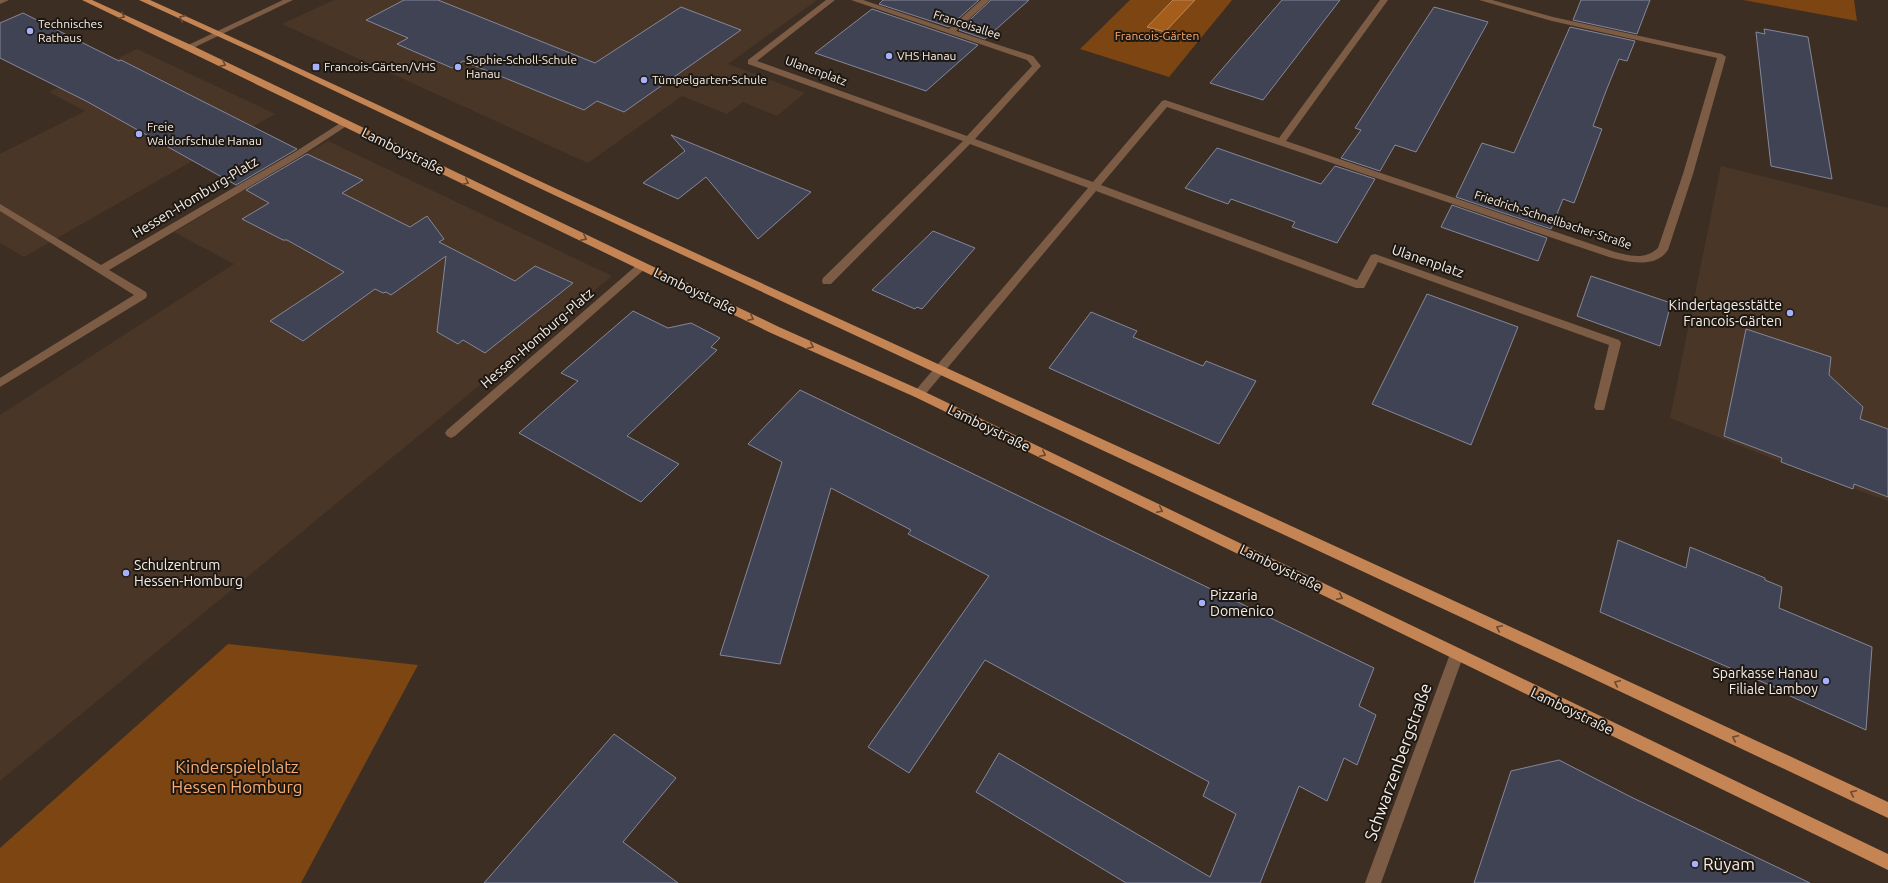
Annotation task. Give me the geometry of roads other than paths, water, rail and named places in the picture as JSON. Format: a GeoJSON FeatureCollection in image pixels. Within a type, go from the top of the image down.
{"type":"FeatureCollection","features":[{"type":"Feature","properties":{"kind":"main road","name":"Lamboystraße"},"geometry":{"type":"LineString","coordinates":[[86,0],[188,47],[775,330],[919,394],[1537,694],[1888,862]]}},
{"type":"Feature","properties":{"kind":"main road","name":"Lamboystraße"},"geometry":{"type":"LineString","coordinates":[[143,0],[218,33],[574,201],[940,369],[1888,810]]}},
{"type":"Feature","properties":{"kind":"street"},"geometry":{"type":"LineString","coordinates":[[0,2],[5,0]]}},
{"type":"Feature","properties":{"kind":"street"},"geometry":{"type":"LineString","coordinates":[[188,47],[289,0]]}},
{"type":"Feature","properties":{"kind":"street","name":"Ulanenplatz"},"geometry":{"type":"LineString","coordinates":[[831,0],[751,62],[1095,186],[1360,285],[1375,257],[1616,343],[1600,407]]}},
{"type":"Feature","properties":{"kind":"street","name":"Francoisallee"},"geometry":{"type":"LineString","coordinates":[[854,0],[1030,58],[1036,66],[969,140]]}},
{"type":"Feature","properties":{"kind":"street"},"geometry":{"type":"LineString","coordinates":[[950,32],[986,0]]}},
{"type":"Feature","properties":{"kind":"street"},"geometry":{"type":"LineString","coordinates":[[1280,143],[1384,0]]}},
{"type":"Feature","properties":{"kind":"street","name":"Friedrich-Schnellbacher-Straße"},"geometry":{"type":"LineString","coordinates":[[1095,186],[1165,103],[1613,255],[1645,260],[1657,256],[1663,250],[1688,174],[1722,57],[1552,19],[1483,0]]}},
{"type":"Feature","properties":{"kind":"street","name":"Hessen-Homburg-Platz"},"geometry":{"type":"LineString","coordinates":[[101,270],[298,154],[345,124]]}},
{"type":"Feature","properties":{"kind":"street"},"geometry":{"type":"LineString","coordinates":[[827,281],[969,140]]}},
{"type":"Feature","properties":{"kind":"street"},"geometry":{"type":"LineString","coordinates":[[919,394],[1095,186]]}},
{"type":"Feature","properties":{"kind":"street"},"geometry":{"type":"LineString","coordinates":[[0,207],[142,295],[0,383]]}},
{"type":"Feature","properties":{"kind":"street","name":"Hessen-Homburg-Platz"},"geometry":{"type":"LineString","coordinates":[[451,433],[642,266]]}},
{"type":"Feature","properties":{"kind":"street","name":"Schwarzenbergstraße"},"geometry":{"type":"LineString","coordinates":[[1373,883],[1457,654]]}},
{"type":"Feature","properties":{"kind":"place","name":"Technisches Rathaus"},"geometry":{"type":"Point","coordinates":[30,31]}},
{"type":"Feature","properties":{"kind":"place","name":"VHS Hanau"},"geometry":{"type":"Point","coordinates":[889,56]}},
{"type":"Feature","properties":{"kind":"place","name":"Francois-Gärten/VHS"},"geometry":{"type":"Point","coordinates":[316,67]}},
{"type":"Feature","properties":{"kind":"place","name":"Sophie-Scholl-Schule Hanau"},"geometry":{"type":"Point","coordinates":[458,67]}},
{"type":"Feature","properties":{"kind":"place","name":"Tümpelgarten-Schule"},"geometry":{"type":"Point","coordinates":[644,80]}},
{"type":"Feature","properties":{"kind":"place","name":"Freie Waldorfschule Hanau"},"geometry":{"type":"Point","coordinates":[139,134]}},
{"type":"Feature","properties":{"kind":"place","name":"Kindertagesstätte Francois-Gärten"},"geometry":{"type":"Point","coordinates":[1790,313]}},
{"type":"Feature","properties":{"kind":"place","name":"Schulzentrum Hessen-Homburg"},"geometry":{"type":"Point","coordinates":[126,573]}},
{"type":"Feature","properties":{"kind":"place","name":"Pizzaria Domenico"},"geometry":{"type":"Point","coordinates":[1202,603]}},
{"type":"Feature","properties":{"kind":"place","name":"Sparkasse Hanau Filiale Lamboy"},"geometry":{"type":"Point","coordinates":[1826,681]}},
{"type":"Feature","properties":{"kind":"place","name":"Rüyam"},"geometry":{"type":"Point","coordinates":[1695,864]}},
{"type":"Feature","properties":{"kind":"park label","name":"Francois-Gärten"},"geometry":{"type":"Point","coordinates":[1157,36]}},
{"type":"Feature","properties":{"kind":"park label","name":"Kinderspielplatz Hessen Homburg"},"geometry":{"type":"Point","coordinates":[237,777]}}]}
